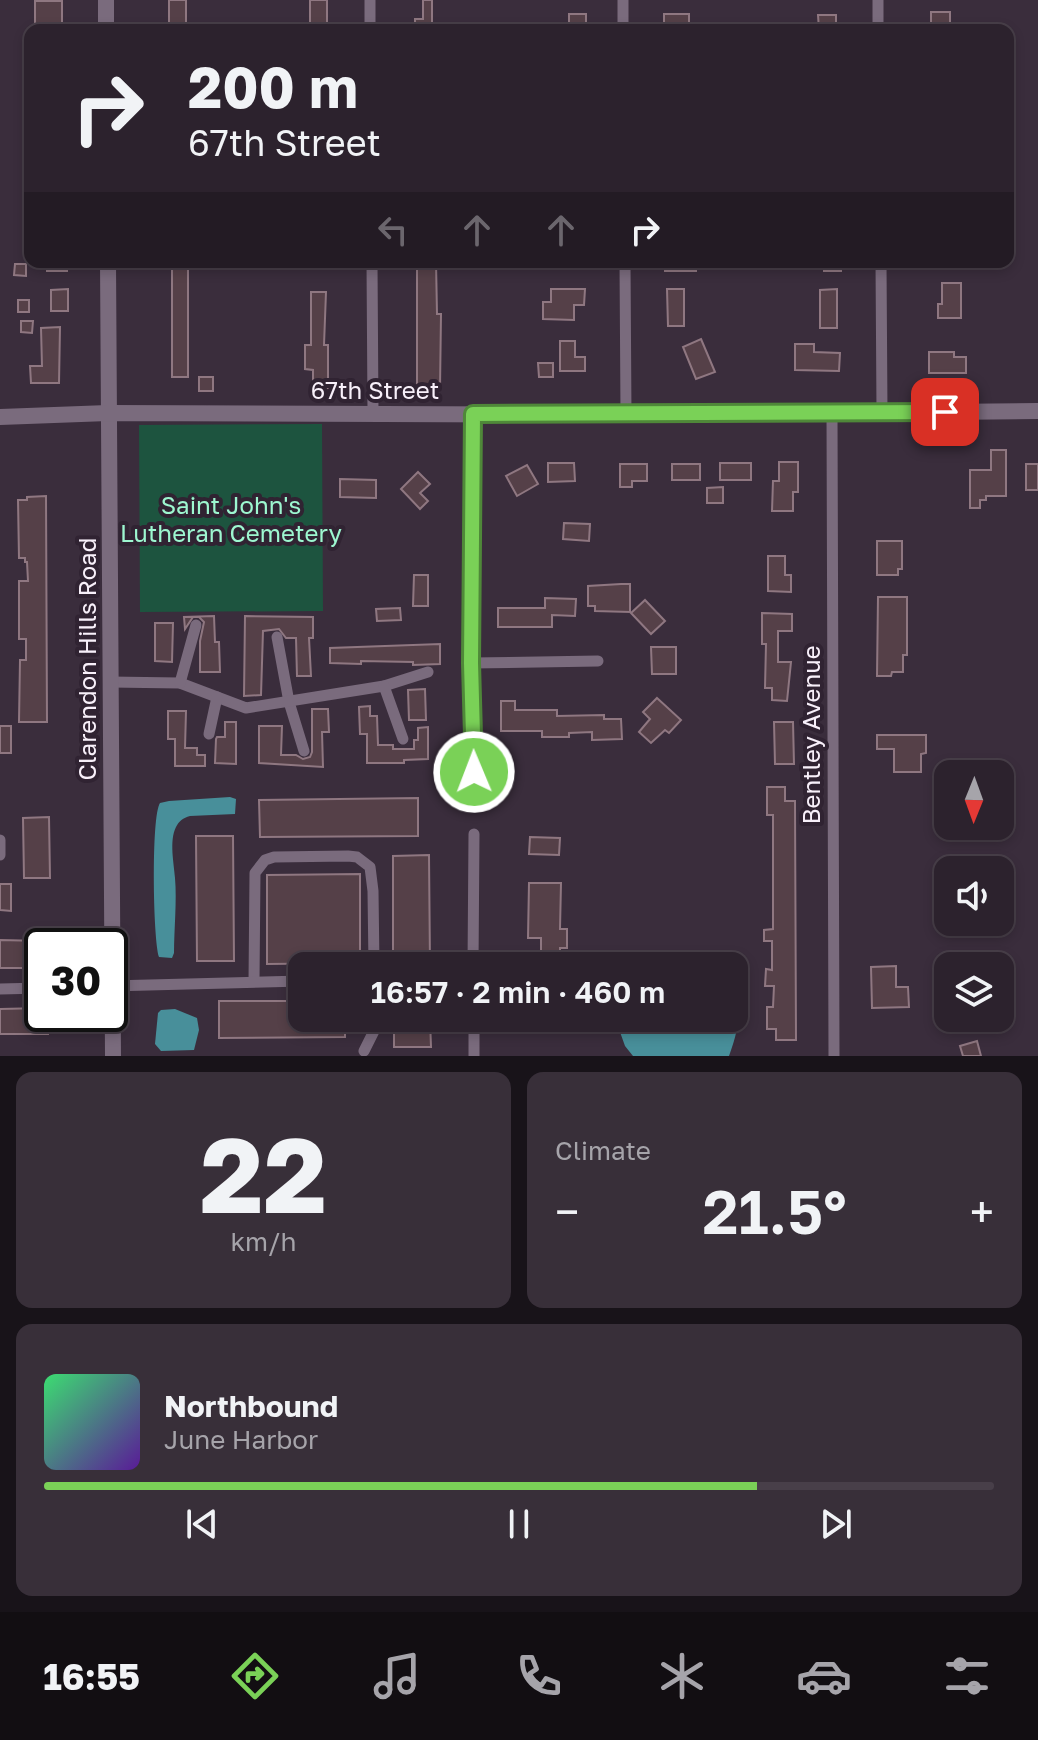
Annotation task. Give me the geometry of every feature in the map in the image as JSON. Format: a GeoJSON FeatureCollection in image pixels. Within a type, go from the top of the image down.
{"type":"FeatureCollection","features":[{"type":"Feature","properties":{"kind":"street"},"geometry":{"type":"LineString","coordinates":[[106,0],[106,24]]}},
{"type":"Feature","properties":{"kind":"street"},"geometry":{"type":"LineString","coordinates":[[370,0],[370,24]]}},
{"type":"Feature","properties":{"kind":"street"},"geometry":{"type":"LineString","coordinates":[[623,0],[623,24]]}},
{"type":"Feature","properties":{"kind":"street"},"geometry":{"type":"LineString","coordinates":[[878,0],[878,24]]}},
{"type":"Feature","properties":{"kind":"street","name":"Clarendon Hills Road"},"geometry":{"type":"LineString","coordinates":[[108,268],[111,928]]}},
{"type":"Feature","properties":{"kind":"street"},"geometry":{"type":"LineString","coordinates":[[372,268],[373,413]]}},
{"type":"Feature","properties":{"kind":"street"},"geometry":{"type":"LineString","coordinates":[[625,268],[626,415]]}},
{"type":"Feature","properties":{"kind":"street"},"geometry":{"type":"LineString","coordinates":[[881,268],[882,412]]}},
{"type":"Feature","properties":{"kind":"street","name":"67th Street"},"geometry":{"type":"LineString","coordinates":[[0,417],[108,413],[626,415],[1038,411]]}},
{"type":"Feature","properties":{"kind":"street","name":"Bentley Avenue"},"geometry":{"type":"LineString","coordinates":[[832,413],[834,1056]]}},
{"type":"Feature","properties":{"kind":"street"},"geometry":{"type":"LineString","coordinates":[[473,414],[471,663],[474,772]]}},
{"type":"Feature","properties":{"kind":"street"},"geometry":{"type":"LineString","coordinates":[[180,683],[196,625]]}},
{"type":"Feature","properties":{"kind":"street"},"geometry":{"type":"LineString","coordinates":[[277,637],[289,702],[304,751]]}},
{"type":"Feature","properties":{"kind":"street"},"geometry":{"type":"LineString","coordinates":[[471,663],[598,661]]}},
{"type":"Feature","properties":{"kind":"street"},"geometry":{"type":"LineString","coordinates":[[110,682],[180,683],[246,708],[384,686],[428,672]]}},
{"type":"Feature","properties":{"kind":"street"},"geometry":{"type":"LineString","coordinates":[[384,686],[403,739]]}},
{"type":"Feature","properties":{"kind":"street"},"geometry":{"type":"LineString","coordinates":[[209,734],[217,697]]}},
{"type":"Feature","properties":{"kind":"street"},"geometry":{"type":"LineString","coordinates":[[473,952],[474,834]]}},
{"type":"Feature","properties":{"kind":"street"},"geometry":{"type":"LineString","coordinates":[[0,840],[0,855]]}},
{"type":"Feature","properties":{"kind":"street"},"geometry":{"type":"LineString","coordinates":[[254,981],[255,873],[265,860],[274,857],[348,856],[357,857],[370,867],[374,952]]}},
{"type":"Feature","properties":{"kind":"street"},"geometry":{"type":"LineString","coordinates":[[128,986],[288,981]]}},
{"type":"Feature","properties":{"kind":"street"},"geometry":{"type":"LineString","coordinates":[[0,989],[24,988]]}},
{"type":"Feature","properties":{"kind":"street","name":"Clarendon Hills Road"},"geometry":{"type":"LineString","coordinates":[[112,1032],[113,1056]]}},
{"type":"Feature","properties":{"kind":"street"},"geometry":{"type":"LineString","coordinates":[[364,1051],[374,1032]]}},
{"type":"Feature","properties":{"kind":"street"},"geometry":{"type":"LineString","coordinates":[[474,1032],[474,1056]]}},
{"type":"Feature","properties":{"kind":"green space","name":"Saint John's Lutheran Cemetery"},"geometry":{"type":"Polygon","coordinates":[[[322,424],[323,611],[140,612],[139,425],[322,424]]]}},
{"type":"Feature","properties":{"kind":"water"},"geometry":{"type":"Polygon","coordinates":[[[236,799],[235,814],[190,816],[176,827],[172,845],[176,896],[174,953],[172,958],[159,957],[154,878],[155,830],[160,803],[236,799]]]}},
{"type":"Feature","properties":{"kind":"water"},"geometry":{"type":"Polygon","coordinates":[[[175,1009],[197,1018],[199,1030],[194,1050],[161,1051],[155,1044],[158,1013],[175,1009]]]}},
{"type":"Feature","properties":{"kind":"water"},"geometry":{"type":"Polygon","coordinates":[[[620,1032],[736,1032],[729,1056],[633,1056],[620,1032]]]}},
{"type":"Feature","properties":{"kind":"building"},"geometry":{"type":"Polygon","coordinates":[[[169,0],[186,0],[186,23],[169,23],[169,0]]]}},
{"type":"Feature","properties":{"kind":"building"},"geometry":{"type":"Polygon","coordinates":[[[310,0],[327,0],[327,24],[310,24],[310,0]]]}},
{"type":"Feature","properties":{"kind":"building"},"geometry":{"type":"Polygon","coordinates":[[[423,0],[432,0],[432,24],[415,24],[415,19],[423,19],[423,0]]]}},
{"type":"Feature","properties":{"kind":"building"},"geometry":{"type":"Polygon","coordinates":[[[35,1],[62,1],[62,24],[35,24],[35,1]]]}},
{"type":"Feature","properties":{"kind":"building"},"geometry":{"type":"Polygon","coordinates":[[[931,12],[950,12],[950,24],[931,24],[931,12]]]}},
{"type":"Feature","properties":{"kind":"building"},"geometry":{"type":"Polygon","coordinates":[[[569,14],[586,14],[586,24],[569,24],[569,14]]]}},
{"type":"Feature","properties":{"kind":"building"},"geometry":{"type":"Polygon","coordinates":[[[664,14],[689,14],[689,24],[664,24],[664,14]]]}},
{"type":"Feature","properties":{"kind":"building"},"geometry":{"type":"Polygon","coordinates":[[[818,15],[836,15],[836,24],[819,24],[818,15]]]}},
{"type":"Feature","properties":{"kind":"building"},"geometry":{"type":"Polygon","coordinates":[[[15,264],[24,264],[26,276],[14,275],[15,264]]]}},
{"type":"Feature","properties":{"kind":"building"},"geometry":{"type":"Polygon","coordinates":[[[47,268],[67,268],[67,271],[47,271],[47,268]]]}},
{"type":"Feature","properties":{"kind":"building"},"geometry":{"type":"Polygon","coordinates":[[[172,268],[188,268],[188,377],[172,377],[172,268]]]}},
{"type":"Feature","properties":{"kind":"building"},"geometry":{"type":"Polygon","coordinates":[[[417,268],[436,268],[437,314],[441,314],[440,388],[417,388],[417,268]]]}},
{"type":"Feature","properties":{"kind":"building"},"geometry":{"type":"Polygon","coordinates":[[[665,268],[696,268],[696,271],[665,271],[665,268]]]}},
{"type":"Feature","properties":{"kind":"building"},"geometry":{"type":"Polygon","coordinates":[[[824,268],[841,268],[841,271],[824,271],[824,268]]]}},
{"type":"Feature","properties":{"kind":"building"},"geometry":{"type":"Polygon","coordinates":[[[942,283],[961,283],[961,318],[938,318],[942,283]]]}},
{"type":"Feature","properties":{"kind":"building"},"geometry":{"type":"Polygon","coordinates":[[[68,289],[68,311],[51,311],[51,290],[68,289]]]}},
{"type":"Feature","properties":{"kind":"building"},"geometry":{"type":"Polygon","coordinates":[[[551,289],[585,289],[584,305],[574,305],[574,320],[543,319],[543,302],[551,302],[551,289]]]}},
{"type":"Feature","properties":{"kind":"building"},"geometry":{"type":"Polygon","coordinates":[[[667,289],[684,289],[684,326],[668,326],[667,289]]]}},
{"type":"Feature","properties":{"kind":"building"},"geometry":{"type":"Polygon","coordinates":[[[837,289],[837,328],[820,328],[820,290],[837,289]]]}},
{"type":"Feature","properties":{"kind":"building"},"geometry":{"type":"Polygon","coordinates":[[[311,292],[326,292],[324,345],[328,345],[328,388],[313,388],[313,370],[305,369],[305,345],[311,345],[311,292]]]}},
{"type":"Feature","properties":{"kind":"building"},"geometry":{"type":"Polygon","coordinates":[[[18,300],[29,300],[29,312],[18,312],[18,300]]]}},
{"type":"Feature","properties":{"kind":"building"},"geometry":{"type":"Polygon","coordinates":[[[21,321],[33,321],[32,333],[21,332],[21,321]]]}},
{"type":"Feature","properties":{"kind":"building"},"geometry":{"type":"Polygon","coordinates":[[[60,327],[59,383],[31,383],[30,366],[42,366],[41,328],[60,327]]]}},
{"type":"Feature","properties":{"kind":"building"},"geometry":{"type":"Polygon","coordinates":[[[701,339],[715,372],[696,379],[683,347],[701,339]]]}},
{"type":"Feature","properties":{"kind":"building"},"geometry":{"type":"Polygon","coordinates":[[[560,341],[575,341],[575,357],[585,357],[585,371],[560,371],[560,341]]]}},
{"type":"Feature","properties":{"kind":"building"},"geometry":{"type":"Polygon","coordinates":[[[795,344],[814,344],[814,352],[840,353],[839,371],[795,370],[795,344]]]}},
{"type":"Feature","properties":{"kind":"building"},"geometry":{"type":"Polygon","coordinates":[[[929,352],[954,352],[954,357],[966,357],[966,373],[929,373],[929,352]]]}},
{"type":"Feature","properties":{"kind":"building"},"geometry":{"type":"Polygon","coordinates":[[[538,363],[553,363],[553,377],[539,377],[538,363]]]}},
{"type":"Feature","properties":{"kind":"building"},"geometry":{"type":"Polygon","coordinates":[[[199,377],[213,377],[213,391],[199,391],[199,377]]]}},
{"type":"Feature","properties":{"kind":"building"},"geometry":{"type":"Polygon","coordinates":[[[991,450],[1006,450],[1006,496],[986,496],[986,500],[980,500],[980,508],[970,508],[970,470],[991,470],[991,450]]]}},
{"type":"Feature","properties":{"kind":"building"},"geometry":{"type":"Polygon","coordinates":[[[779,462],[798,462],[798,492],[793,492],[793,511],[772,511],[773,481],[779,481],[779,462]]]}},
{"type":"Feature","properties":{"kind":"building"},"geometry":{"type":"Polygon","coordinates":[[[548,463],[574,463],[575,481],[548,482],[548,463]]]}},
{"type":"Feature","properties":{"kind":"building"},"geometry":{"type":"Polygon","coordinates":[[[720,463],[751,463],[751,480],[720,480],[720,463]]]}},
{"type":"Feature","properties":{"kind":"building"},"geometry":{"type":"Polygon","coordinates":[[[620,464],[647,464],[647,481],[632,481],[632,487],[620,487],[620,464]]]}},
{"type":"Feature","properties":{"kind":"building"},"geometry":{"type":"Polygon","coordinates":[[[672,464],[700,464],[700,480],[672,480],[672,464]]]}},
{"type":"Feature","properties":{"kind":"building"},"geometry":{"type":"Polygon","coordinates":[[[1026,464],[1038,464],[1038,490],[1026,490],[1026,464]]]}},
{"type":"Feature","properties":{"kind":"building"},"geometry":{"type":"Polygon","coordinates":[[[527,465],[538,484],[517,496],[506,476],[527,465]]]}},
{"type":"Feature","properties":{"kind":"building"},"geometry":{"type":"Polygon","coordinates":[[[418,472],[430,484],[420,493],[428,501],[420,509],[401,489],[418,472]]]}},
{"type":"Feature","properties":{"kind":"building"},"geometry":{"type":"Polygon","coordinates":[[[340,479],[376,480],[376,498],[340,497],[340,479]]]}},
{"type":"Feature","properties":{"kind":"building"},"geometry":{"type":"Polygon","coordinates":[[[723,487],[723,503],[707,503],[707,488],[723,487]]]}},
{"type":"Feature","properties":{"kind":"building"},"geometry":{"type":"Polygon","coordinates":[[[46,496],[47,722],[19,722],[20,660],[26,660],[26,639],[19,639],[19,581],[28,581],[27,562],[25,558],[19,558],[18,500],[46,496]]]}},
{"type":"Feature","properties":{"kind":"building"},"geometry":{"type":"Polygon","coordinates":[[[564,523],[590,524],[589,541],[563,539],[564,523]]]}},
{"type":"Feature","properties":{"kind":"building"},"geometry":{"type":"Polygon","coordinates":[[[877,541],[902,541],[902,569],[898,569],[898,575],[877,575],[877,541]]]}},
{"type":"Feature","properties":{"kind":"building"},"geometry":{"type":"Polygon","coordinates":[[[768,556],[785,556],[785,575],[791,575],[791,592],[768,591],[768,556]]]}},
{"type":"Feature","properties":{"kind":"building"},"geometry":{"type":"Polygon","coordinates":[[[414,575],[428,575],[428,606],[413,606],[414,575]]]}},
{"type":"Feature","properties":{"kind":"building"},"geometry":{"type":"Polygon","coordinates":[[[630,584],[630,612],[595,611],[595,606],[588,606],[588,586],[630,584]]]}},
{"type":"Feature","properties":{"kind":"building"},"geometry":{"type":"Polygon","coordinates":[[[878,597],[907,597],[907,655],[903,655],[903,672],[892,672],[891,676],[877,676],[878,597]]]}},
{"type":"Feature","properties":{"kind":"building"},"geometry":{"type":"Polygon","coordinates":[[[545,598],[576,599],[575,616],[552,615],[552,627],[498,627],[498,608],[545,608],[545,598]]]}},
{"type":"Feature","properties":{"kind":"building"},"geometry":{"type":"Polygon","coordinates":[[[645,600],[665,621],[651,634],[631,613],[645,600]]]}},
{"type":"Feature","properties":{"kind":"building"},"geometry":{"type":"Polygon","coordinates":[[[400,608],[401,620],[377,621],[376,609],[400,608]]]}},
{"type":"Feature","properties":{"kind":"building"},"geometry":{"type":"Polygon","coordinates":[[[762,613],[792,614],[792,631],[778,631],[778,662],[791,662],[787,701],[772,700],[772,688],[765,688],[766,644],[762,644],[762,613]]]}},
{"type":"Feature","properties":{"kind":"building"},"geometry":{"type":"Polygon","coordinates":[[[214,616],[220,672],[200,672],[200,641],[204,622],[199,617],[193,617],[185,629],[184,617],[214,616]]]}},
{"type":"Feature","properties":{"kind":"building"},"geometry":{"type":"Polygon","coordinates":[[[245,616],[313,617],[313,638],[309,638],[311,676],[297,676],[296,638],[286,638],[279,629],[263,631],[261,695],[244,696],[245,616]]]}},
{"type":"Feature","properties":{"kind":"building"},"geometry":{"type":"Polygon","coordinates":[[[155,623],[173,623],[172,662],[155,661],[155,623]]]}},
{"type":"Feature","properties":{"kind":"building"},"geometry":{"type":"Polygon","coordinates":[[[440,644],[440,664],[330,663],[330,648],[440,644]]]}},
{"type":"Feature","properties":{"kind":"building"},"geometry":{"type":"Polygon","coordinates":[[[651,647],[676,647],[676,674],[652,674],[651,647]]]}},
{"type":"Feature","properties":{"kind":"building"},"geometry":{"type":"Polygon","coordinates":[[[425,689],[426,720],[409,720],[408,690],[425,689]]]}},
{"type":"Feature","properties":{"kind":"building"},"geometry":{"type":"Polygon","coordinates":[[[657,698],[681,720],[669,733],[665,730],[651,743],[639,732],[650,719],[643,712],[657,698]]]}},
{"type":"Feature","properties":{"kind":"building"},"geometry":{"type":"Polygon","coordinates":[[[501,701],[515,701],[515,710],[557,710],[557,716],[604,715],[604,719],[621,719],[622,739],[592,740],[592,732],[569,733],[569,737],[542,737],[542,731],[501,731],[501,701]]]}},
{"type":"Feature","properties":{"kind":"building"},"geometry":{"type":"Polygon","coordinates":[[[370,706],[370,716],[377,716],[378,745],[414,749],[418,728],[428,727],[428,759],[404,760],[404,763],[367,763],[367,734],[360,734],[359,707],[370,706]]]}},
{"type":"Feature","properties":{"kind":"building"},"geometry":{"type":"Polygon","coordinates":[[[312,709],[328,709],[329,732],[322,732],[323,767],[259,763],[259,726],[282,726],[281,755],[296,755],[303,759],[310,757],[312,709]]]}},
{"type":"Feature","properties":{"kind":"building"},"geometry":{"type":"Polygon","coordinates":[[[168,711],[186,711],[185,748],[197,748],[197,755],[205,755],[205,766],[175,766],[175,739],[168,739],[168,711]]]}},
{"type":"Feature","properties":{"kind":"building"},"geometry":{"type":"Polygon","coordinates":[[[225,722],[236,722],[236,764],[215,763],[216,739],[225,737],[225,722]]]}},
{"type":"Feature","properties":{"kind":"building"},"geometry":{"type":"Polygon","coordinates":[[[774,722],[793,722],[794,764],[775,764],[774,722]]]}},
{"type":"Feature","properties":{"kind":"building"},"geometry":{"type":"Polygon","coordinates":[[[0,726],[11,726],[11,753],[0,753],[0,726]]]}},
{"type":"Feature","properties":{"kind":"building"},"geometry":{"type":"Polygon","coordinates":[[[877,735],[926,735],[926,753],[921,754],[921,772],[894,772],[894,749],[877,749],[877,735]]]}},
{"type":"Feature","properties":{"kind":"building"},"geometry":{"type":"Polygon","coordinates":[[[767,787],[785,787],[785,801],[795,801],[796,1040],[776,1040],[776,1029],[767,1029],[767,1007],[773,1007],[774,986],[765,986],[766,969],[772,970],[772,941],[764,941],[764,930],[773,929],[773,815],[767,815],[767,787]]]}},
{"type":"Feature","properties":{"kind":"building"},"geometry":{"type":"Polygon","coordinates":[[[418,798],[418,836],[260,837],[259,800],[418,798]]]}},
{"type":"Feature","properties":{"kind":"building"},"geometry":{"type":"Polygon","coordinates":[[[49,817],[50,878],[24,878],[23,818],[49,817]]]}},
{"type":"Feature","properties":{"kind":"building"},"geometry":{"type":"Polygon","coordinates":[[[196,836],[233,836],[234,961],[197,961],[196,836]]]}},
{"type":"Feature","properties":{"kind":"building"},"geometry":{"type":"Polygon","coordinates":[[[530,837],[560,838],[559,855],[529,854],[530,837]]]}},
{"type":"Feature","properties":{"kind":"building"},"geometry":{"type":"Polygon","coordinates":[[[429,855],[430,952],[393,952],[393,856],[429,855]]]}},
{"type":"Feature","properties":{"kind":"building"},"geometry":{"type":"Polygon","coordinates":[[[360,874],[360,952],[288,952],[288,964],[267,964],[267,875],[360,874]]]}},
{"type":"Feature","properties":{"kind":"building"},"geometry":{"type":"Polygon","coordinates":[[[529,883],[561,883],[560,929],[567,929],[567,948],[560,948],[560,952],[541,952],[541,938],[528,938],[529,883]]]}},
{"type":"Feature","properties":{"kind":"building"},"geometry":{"type":"Polygon","coordinates":[[[0,884],[11,884],[11,911],[0,910],[0,884]]]}},
{"type":"Feature","properties":{"kind":"building"},"geometry":{"type":"Polygon","coordinates":[[[0,940],[24,941],[24,968],[0,968],[0,940]]]}},
{"type":"Feature","properties":{"kind":"building"},"geometry":{"type":"Polygon","coordinates":[[[896,966],[896,987],[908,987],[909,1007],[872,1008],[871,967],[896,966]]]}},
{"type":"Feature","properties":{"kind":"building"},"geometry":{"type":"Polygon","coordinates":[[[219,1001],[288,1001],[288,1032],[345,1032],[345,1037],[219,1038],[219,1001]]]}},
{"type":"Feature","properties":{"kind":"building"},"geometry":{"type":"Polygon","coordinates":[[[24,1008],[24,1032],[48,1034],[0,1034],[0,1009],[24,1008]]]}},
{"type":"Feature","properties":{"kind":"building"},"geometry":{"type":"Polygon","coordinates":[[[394,1032],[430,1032],[431,1047],[394,1047],[394,1032]]]}},
{"type":"Feature","properties":{"kind":"building"},"geometry":{"type":"Polygon","coordinates":[[[977,1041],[981,1056],[963,1056],[960,1046],[977,1041]]]}},
{"type":"Feature","properties":{"kind":"route"},"geometry":{"type":"LineString","coordinates":[[474,772],[471,663],[473,414],[945,412]]}}]}
